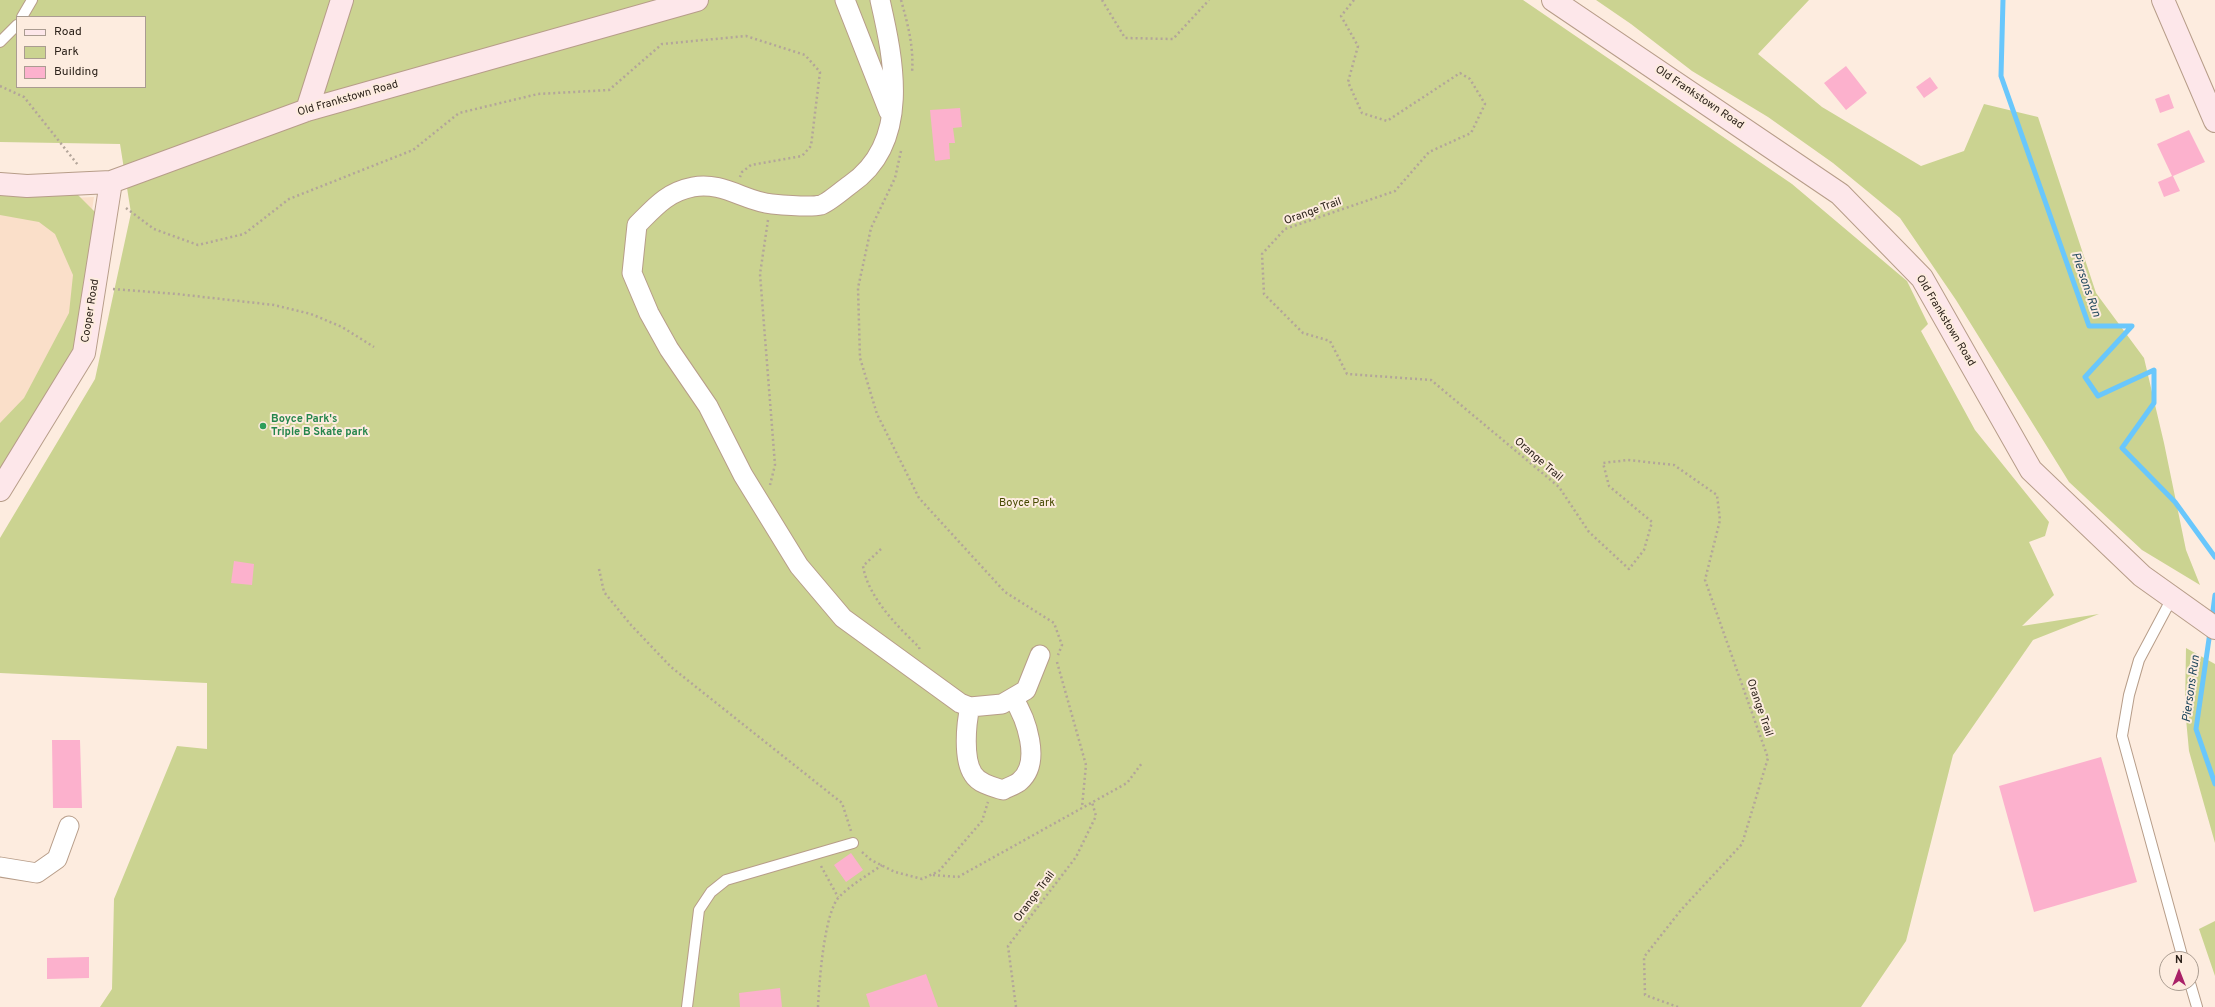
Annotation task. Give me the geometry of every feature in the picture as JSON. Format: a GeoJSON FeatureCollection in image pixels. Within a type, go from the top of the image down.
{"type":"FeatureCollection","features":[{"type":"Feature","properties":{"kind":"street"},"geometry":{"type":"LineString","coordinates":[[307,110],[342,0]]}},
{"type":"Feature","properties":{"kind":"street","name":"Old Frankstown Road"},"geometry":{"type":"LineString","coordinates":[[0,184],[27,186],[104,187],[307,110],[698,0]]}},
{"type":"Feature","properties":{"kind":"street"},"geometry":{"type":"LineString","coordinates":[[845,0],[892,119]]}},
{"type":"Feature","properties":{"kind":"street"},"geometry":{"type":"LineString","coordinates":[[880,0],[889,42],[893,74],[892,119],[881,154],[864,175],[822,205],[771,204],[723,188],[695,186],[669,194],[637,225],[632,273],[649,314],[669,349],[708,406],[743,475],[799,566],[843,618],[960,703],[970,707],[1002,704],[1026,690],[1040,655]]}},
{"type":"Feature","properties":{"kind":"street","name":"Old Frankstown Road"},"geometry":{"type":"LineString","coordinates":[[1553,0],[1840,194],[1922,278],[2031,470],[2142,576],[2208,624]]}},
{"type":"Feature","properties":{"kind":"street"},"geometry":{"type":"LineString","coordinates":[[2163,0],[2215,121]]}},
{"type":"Feature","properties":{"kind":"street","name":"Cooper Road"},"geometry":{"type":"LineString","coordinates":[[0,490],[84,354],[94,288],[104,187]]}},
{"type":"Feature","properties":{"kind":"street"},"geometry":{"type":"LineString","coordinates":[[970,707],[966,723],[968,757],[973,774],[984,783],[1003,790],[1020,781],[1030,767],[1029,737],[1022,712],[1013,698]]}},
{"type":"Feature","properties":{"kind":"street"},"geometry":{"type":"LineString","coordinates":[[0,867],[37,873],[57,859],[69,826]]}},
{"type":"Feature","properties":{"kind":"lane"},"geometry":{"type":"LineString","coordinates":[[23,16],[32,0]]}},
{"type":"Feature","properties":{"kind":"lane"},"geometry":{"type":"LineString","coordinates":[[0,42],[16,26]]}},
{"type":"Feature","properties":{"kind":"lane"},"geometry":{"type":"LineString","coordinates":[[2172,598],[2139,660],[2129,695],[2122,736],[2181,951]]}},
{"type":"Feature","properties":{"kind":"lane"},"geometry":{"type":"LineString","coordinates":[[687,1007],[699,910],[711,892],[726,880],[852,842]]}},
{"type":"Feature","properties":{"kind":"lane"},"geometry":{"type":"LineString","coordinates":[[2192,991],[2197,1007]]}},
{"type":"Feature","properties":{"kind":"path"},"geometry":{"type":"LineString","coordinates":[[901,0],[913,55],[912,80]]}},
{"type":"Feature","properties":{"kind":"path"},"geometry":{"type":"LineString","coordinates":[[1102,0],[1126,38],[1173,39],[1209,0]]}},
{"type":"Feature","properties":{"kind":"path","name":"Orange Trail"},"geometry":{"type":"LineString","coordinates":[[1354,0],[1341,16],[1358,46],[1348,82],[1362,113],[1388,121],[1460,73],[1470,79],[1485,104],[1471,133],[1429,152],[1396,191],[1285,229],[1262,254],[1264,294],[1303,333],[1330,341],[1347,374],[1432,380],[1559,487],[1589,532],[1629,568],[1644,550],[1652,522],[1609,486],[1603,463],[1628,460],[1674,465],[1718,495],[1720,520],[1705,580],[1768,758],[1742,844],[1681,910],[1644,957],[1645,995],[1678,1007]]}},
{"type":"Feature","properties":{"kind":"path"},"geometry":{"type":"LineString","coordinates":[[0,86],[24,96],[104,187],[154,229],[198,245],[244,234],[289,198],[413,150],[459,113],[538,94],[609,90],[662,44],[746,36],[805,55],[820,72],[811,146],[802,156],[751,165],[742,172],[735,192]]}},
{"type":"Feature","properties":{"kind":"path"},"geometry":{"type":"LineString","coordinates":[[902,149],[895,178],[871,228],[858,288],[860,358],[877,414],[919,498],[1005,592],[1054,623],[1062,645],[1056,660],[1086,765],[1082,807]]}},
{"type":"Feature","properties":{"kind":"path"},"geometry":{"type":"LineString","coordinates":[[764,509],[775,465],[760,274],[771,204]]}},
{"type":"Feature","properties":{"kind":"path"},"geometry":{"type":"LineString","coordinates":[[94,288],[177,294],[274,306],[311,314],[342,327],[374,347]]}},
{"type":"Feature","properties":{"kind":"path"},"geometry":{"type":"LineString","coordinates":[[881,549],[863,566],[865,576],[891,620],[919,647],[922,662],[917,671]]}},
{"type":"Feature","properties":{"kind":"path"},"geometry":{"type":"LineString","coordinates":[[599,569],[604,592],[631,625],[671,668],[842,803],[850,826],[852,842],[872,860],[895,872],[922,879],[939,871],[982,821],[994,787]]}},
{"type":"Feature","properties":{"kind":"path"},"geometry":{"type":"LineString","coordinates":[[932,874],[958,877],[1127,783],[1142,763]]}},
{"type":"Feature","properties":{"kind":"path","name":"Orange Trail"},"geometry":{"type":"LineString","coordinates":[[1016,1007],[1008,946],[1076,857],[1096,816],[1092,802]]}},
{"type":"Feature","properties":{"kind":"path"},"geometry":{"type":"LineString","coordinates":[[814,854],[838,897]]}},
{"type":"Feature","properties":{"kind":"path"},"geometry":{"type":"LineString","coordinates":[[818,1007],[820,972],[825,938],[838,897],[882,865]]}},
{"type":"Feature","properties":{"kind":"shaded area"},"geometry":{"type":"Polygon","coordinates":[[[94,197],[71,348],[0,468],[0,198],[24,200],[94,197]]]}},
{"type":"Feature","properties":{"kind":"green space","name":"Boyce Park"},"geometry":{"type":"Polygon","coordinates":[[[0,0],[1523,0],[1792,184],[1907,281],[1928,324],[1921,331],[1975,430],[2049,522],[2045,536],[2029,542],[2054,595],[2022,626],[2099,614],[2033,640],[1953,755],[1906,941],[1861,1007],[100,1007],[112,989],[114,899],[177,746],[207,749],[207,683],[0,673],[0,538],[95,379],[131,213],[120,144],[0,142],[0,0]]]}},
{"type":"Feature","properties":{"kind":"green space"},"geometry":{"type":"Polygon","coordinates":[[[1596,0],[1809,0],[1758,54],[1822,107],[1921,166],[1964,151],[1984,104],[2038,117],[2096,293],[2144,358],[2164,443],[2186,550],[2200,585],[2142,550],[2069,482],[1956,300],[1900,218],[1833,163],[1768,117],[1692,71],[1631,24],[1596,0]]]}},
{"type":"Feature","properties":{"kind":"green space"},"geometry":{"type":"Polygon","coordinates":[[[0,193],[76,193],[98,215],[76,347],[0,472],[0,423],[24,398],[69,313],[73,275],[55,234],[39,222],[0,215],[0,193]]]}},
{"type":"Feature","properties":{"kind":"green space"},"geometry":{"type":"Polygon","coordinates":[[[2186,648],[2215,664],[2215,843],[2189,751],[2185,708],[2186,648]]]}},
{"type":"Feature","properties":{"kind":"green space"},"geometry":{"type":"Polygon","coordinates":[[[2215,921],[2215,976],[2199,929],[2215,921]]]}},
{"type":"Feature","properties":{"kind":"building"},"geometry":{"type":"Polygon","coordinates":[[[1846,66],[1867,93],[1846,110],[1824,83],[1846,66]]]}},
{"type":"Feature","properties":{"kind":"building"},"geometry":{"type":"Polygon","coordinates":[[[1930,77],[1938,88],[1924,98],[1916,87],[1930,77]]]}},
{"type":"Feature","properties":{"kind":"building"},"geometry":{"type":"Polygon","coordinates":[[[2169,94],[2174,108],[2160,113],[2155,99],[2169,94]]]}},
{"type":"Feature","properties":{"kind":"building"},"geometry":{"type":"Polygon","coordinates":[[[960,108],[962,127],[953,128],[955,143],[949,143],[950,159],[935,161],[930,110],[960,108]]]}},
{"type":"Feature","properties":{"kind":"building"},"geometry":{"type":"Polygon","coordinates":[[[2189,130],[2205,162],[2173,176],[2180,191],[2164,197],[2158,182],[2172,176],[2157,144],[2189,130]]]}},
{"type":"Feature","properties":{"kind":"building"},"geometry":{"type":"Polygon","coordinates":[[[234,561],[254,564],[252,585],[231,583],[234,561]]]}},
{"type":"Feature","properties":{"kind":"building"},"geometry":{"type":"Polygon","coordinates":[[[52,740],[80,740],[82,808],[53,808],[52,740]]]}},
{"type":"Feature","properties":{"kind":"building"},"geometry":{"type":"Polygon","coordinates":[[[2101,757],[2137,882],[2034,912],[1999,786],[2101,757]]]}},
{"type":"Feature","properties":{"kind":"building"},"geometry":{"type":"Polygon","coordinates":[[[851,853],[863,870],[846,882],[834,865],[851,853]]]}},
{"type":"Feature","properties":{"kind":"building"},"geometry":{"type":"Polygon","coordinates":[[[89,957],[89,978],[47,979],[47,958],[89,957]]]}},
{"type":"Feature","properties":{"kind":"building"},"geometry":{"type":"Polygon","coordinates":[[[926,974],[938,1007],[870,1007],[866,994],[926,974]]]}},
{"type":"Feature","properties":{"kind":"building"},"geometry":{"type":"Polygon","coordinates":[[[780,988],[782,1007],[740,1007],[739,993],[780,988]]]}},
{"type":"Feature","properties":{"kind":"waterway","name":"Piersons Run"},"geometry":{"type":"LineString","coordinates":[[2003,0],[2001,76],[2089,326],[2132,326],[2085,377],[2098,396],[2154,370],[2154,403],[2122,448],[2175,502],[2215,557]]}},
{"type":"Feature","properties":{"kind":"waterway","name":"Piersons Run"},"geometry":{"type":"LineString","coordinates":[[2212,618],[2215,595]]}},
{"type":"Feature","properties":{"kind":"waterway","name":"Piersons Run"},"geometry":{"type":"LineString","coordinates":[[2210,632],[2196,729],[2215,784]]}},
{"type":"Feature","properties":{"kind":"place","name":"Boyce Park's Triple B Skate park"},"geometry":{"type":"Point","coordinates":[263,426]}}]}
